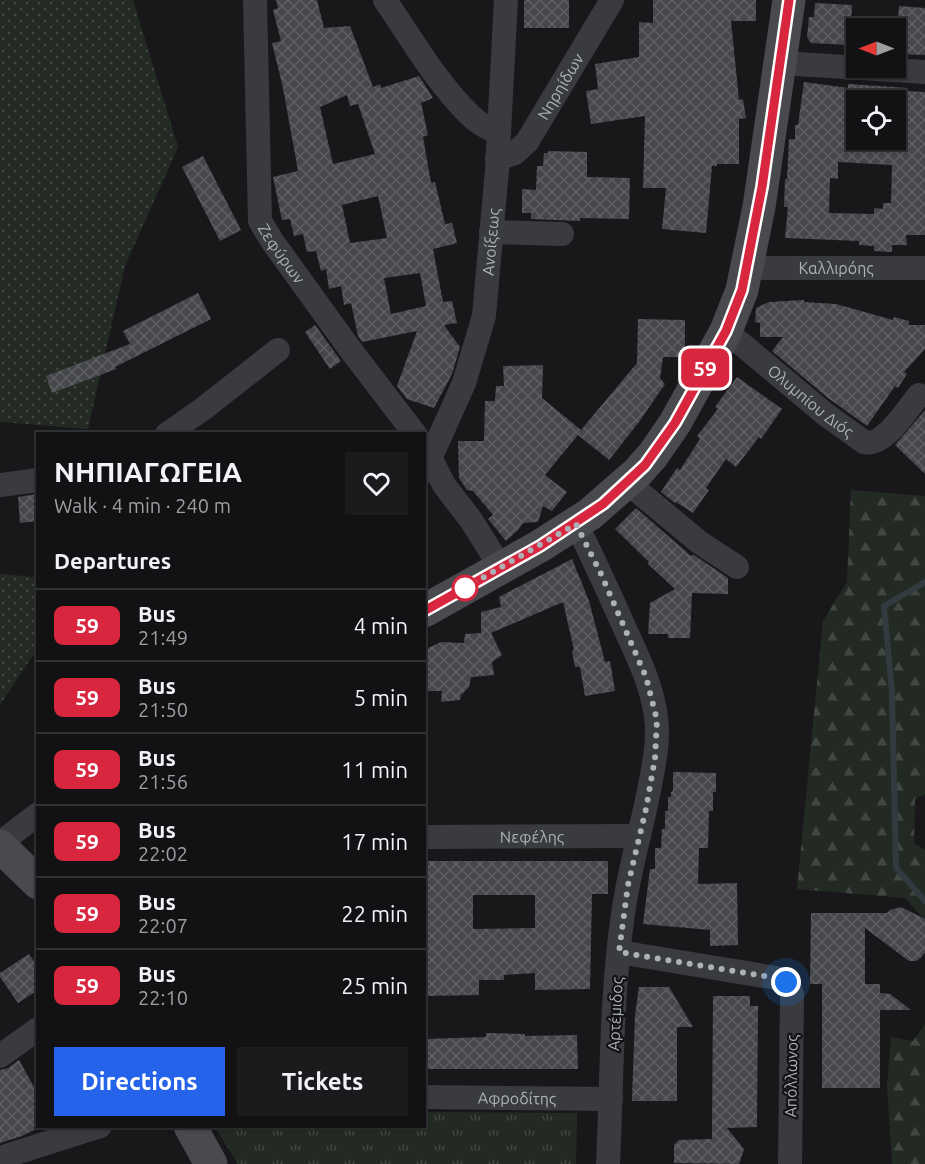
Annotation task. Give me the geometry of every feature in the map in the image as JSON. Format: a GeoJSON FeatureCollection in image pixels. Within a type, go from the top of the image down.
{"type":"FeatureCollection","features":[{"type":"Feature","properties":{"kind":"street","name":"Ζεφύρων"},"geometry":{"type":"LineString","coordinates":[[255,0],[260,221],[350,349],[413,432]]}},
{"type":"Feature","properties":{"kind":"street"},"geometry":{"type":"LineString","coordinates":[[385,0],[464,109],[478,122],[499,134]]}},
{"type":"Feature","properties":{"kind":"street","name":"Ανοίξεως"},"geometry":{"type":"LineString","coordinates":[[427,459],[460,391],[484,316],[499,134],[506,0]]}},
{"type":"Feature","properties":{"kind":"street","name":"Νηρηίδων"},"geometry":{"type":"LineString","coordinates":[[497,159],[514,153],[527,142],[612,0]]}},
{"type":"Feature","properties":{"kind":"street"},"geometry":{"type":"LineString","coordinates":[[426,610],[576,524],[628,483],[653,456],[675,423],[726,331],[740,296],[759,207],[789,0]]}},
{"type":"Feature","properties":{"kind":"street"},"geometry":{"type":"LineString","coordinates":[[781,63],[925,72]]}},
{"type":"Feature","properties":{"kind":"street"},"geometry":{"type":"LineString","coordinates":[[491,232],[562,234]]}},
{"type":"Feature","properties":{"kind":"street","name":"Καλλιρόης"},"geometry":{"type":"LineString","coordinates":[[747,268],[925,268]]}},
{"type":"Feature","properties":{"kind":"street","name":"Ολυμπίου Διός"},"geometry":{"type":"LineString","coordinates":[[726,331],[839,426],[868,443],[882,439],[919,395]]}},
{"type":"Feature","properties":{"kind":"street"},"geometry":{"type":"LineString","coordinates":[[170,432],[278,350]]}},
{"type":"Feature","properties":{"kind":"street"},"geometry":{"type":"LineString","coordinates":[[427,459],[471,520],[501,568]]}},
{"type":"Feature","properties":{"kind":"street"},"geometry":{"type":"LineString","coordinates":[[0,485],[36,480]]}},
{"type":"Feature","properties":{"kind":"street"},"geometry":{"type":"LineString","coordinates":[[628,483],[699,542],[737,567]]}},
{"type":"Feature","properties":{"kind":"street","name":"Αρτέμιδος"},"geometry":{"type":"LineString","coordinates":[[576,524],[646,677],[653,698],[657,728],[656,748],[628,885],[619,952],[608,1164]]}},
{"type":"Feature","properties":{"kind":"street"},"geometry":{"type":"LineString","coordinates":[[36,816],[2,850],[36,878]]}},
{"type":"Feature","properties":{"kind":"street","name":"Νεφέλης"},"geometry":{"type":"LineString","coordinates":[[426,837],[639,836]]}},
{"type":"Feature","properties":{"kind":"street","name":"Απόλλωνος"},"geometry":{"type":"LineString","coordinates":[[619,952],[776,978],[786,982],[791,988],[790,1164]]}},
{"type":"Feature","properties":{"kind":"street"},"geometry":{"type":"LineString","coordinates":[[0,1056],[36,1030]]}},
{"type":"Feature","properties":{"kind":"street","name":"Αφροδίτης"},"geometry":{"type":"LineString","coordinates":[[426,1097],[611,1099]]}},
{"type":"Feature","properties":{"kind":"street"},"geometry":{"type":"LineString","coordinates":[[0,1158],[94,1128]]}},
{"type":"Feature","properties":{"kind":"street"},"geometry":{"type":"LineString","coordinates":[[191,1128],[210,1164]]}},
{"type":"Feature","properties":{"kind":"green space"},"geometry":{"type":"Polygon","coordinates":[[[0,0],[133,0],[178,147],[125,266],[88,429],[0,422],[0,0]]]}},
{"type":"Feature","properties":{"kind":"green space"},"geometry":{"type":"Polygon","coordinates":[[[851,490],[925,496],[925,794],[915,799],[914,843],[925,850],[925,920],[905,898],[797,889],[823,621],[847,582],[851,490]]]}},
{"type":"Feature","properties":{"kind":"green space"},"geometry":{"type":"Polygon","coordinates":[[[0,574],[36,577],[36,651],[0,705],[0,574]]]}},
{"type":"Feature","properties":{"kind":"green space"},"geometry":{"type":"Polygon","coordinates":[[[925,1024],[925,1164],[892,1164],[887,1085],[891,1037],[913,1041],[925,1024]]]}},
{"type":"Feature","properties":{"kind":"green space"},"geometry":{"type":"Polygon","coordinates":[[[426,1112],[577,1113],[576,1164],[238,1164],[216,1129],[426,1128],[426,1112]]]}},
{"type":"Feature","properties":{"kind":"building"},"geometry":{"type":"Polygon","coordinates":[[[276,0],[317,0],[324,28],[350,26],[373,87],[380,84],[381,88],[419,76],[433,98],[421,103],[428,135],[423,137],[431,183],[435,182],[445,224],[452,223],[457,243],[433,249],[443,302],[452,301],[457,323],[444,325],[460,347],[452,374],[434,408],[407,399],[397,386],[417,331],[362,342],[358,336],[351,303],[344,305],[341,286],[329,289],[326,269],[321,271],[316,251],[307,252],[303,234],[294,236],[290,219],[282,220],[273,177],[298,171],[283,88],[272,43],[281,41],[273,10],[278,8],[276,0]],[[347,95],[320,107],[333,164],[375,154],[358,104],[350,106],[347,95]],[[378,196],[342,205],[350,243],[387,238],[378,196]],[[420,273],[384,278],[391,314],[426,306],[420,273]]]}},
{"type":"Feature","properties":{"kind":"building"},"geometry":{"type":"Polygon","coordinates":[[[524,0],[569,0],[569,28],[524,28],[524,0]]]}},
{"type":"Feature","properties":{"kind":"building"},"geometry":{"type":"Polygon","coordinates":[[[653,0],[756,0],[756,21],[731,21],[739,100],[743,99],[746,118],[739,119],[739,164],[712,166],[706,233],[662,229],[666,188],[643,188],[645,116],[591,124],[586,91],[598,89],[595,64],[639,57],[639,22],[653,23],[653,0]]]}},
{"type":"Feature","properties":{"kind":"building"},"geometry":{"type":"Polygon","coordinates":[[[815,3],[852,5],[851,18],[846,18],[846,45],[811,43],[807,37],[809,17],[814,17],[815,3]]]}},
{"type":"Feature","properties":{"kind":"building"},"geometry":{"type":"Polygon","coordinates":[[[899,6],[925,8],[925,55],[906,54],[906,18],[898,18],[899,6]]]}},
{"type":"Feature","properties":{"kind":"building"},"geometry":{"type":"Polygon","coordinates":[[[804,82],[848,88],[848,84],[908,88],[907,91],[925,92],[925,235],[906,235],[907,245],[892,245],[892,252],[874,251],[874,246],[859,245],[859,241],[785,238],[788,207],[784,207],[785,179],[787,179],[789,139],[795,139],[795,125],[798,125],[804,82]],[[838,162],[838,179],[830,178],[829,213],[874,214],[874,208],[883,209],[883,203],[891,203],[892,165],[838,162]]]}},
{"type":"Feature","properties":{"kind":"building"},"geometry":{"type":"Polygon","coordinates":[[[548,151],[587,152],[587,177],[630,178],[629,219],[580,218],[580,221],[531,219],[531,213],[522,213],[522,189],[536,190],[537,166],[543,166],[544,153],[548,151]]]}},
{"type":"Feature","properties":{"kind":"building"},"geometry":{"type":"Polygon","coordinates":[[[203,156],[241,230],[220,241],[182,167],[203,156]]]}},
{"type":"Feature","properties":{"kind":"building"},"geometry":{"type":"Polygon","coordinates":[[[198,293],[211,319],[115,367],[116,369],[52,393],[46,376],[130,344],[123,331],[198,293]]]}},
{"type":"Feature","properties":{"kind":"building"},"geometry":{"type":"Polygon","coordinates":[[[804,300],[804,302],[836,304],[893,320],[894,317],[909,321],[909,325],[925,325],[925,349],[904,372],[907,374],[898,388],[895,386],[867,426],[828,398],[772,351],[783,337],[760,337],[760,323],[755,322],[756,308],[769,302],[804,300]]]}},
{"type":"Feature","properties":{"kind":"building"},"geometry":{"type":"Polygon","coordinates":[[[638,319],[685,320],[685,357],[663,357],[660,378],[665,384],[609,460],[578,435],[545,475],[567,492],[552,511],[543,506],[538,522],[523,523],[506,541],[488,519],[493,515],[473,491],[467,490],[459,478],[458,441],[484,441],[485,401],[495,401],[496,386],[504,386],[503,366],[543,365],[542,398],[581,430],[637,363],[638,319]]]}},
{"type":"Feature","properties":{"kind":"building"},"geometry":{"type":"Polygon","coordinates":[[[315,325],[341,361],[330,369],[305,332],[315,325]]]}},
{"type":"Feature","properties":{"kind":"building"},"geometry":{"type":"Polygon","coordinates":[[[737,377],[782,409],[761,439],[759,437],[736,467],[726,459],[706,488],[709,490],[693,513],[661,492],[677,468],[680,470],[700,439],[697,436],[718,409],[715,407],[737,377]]]}},
{"type":"Feature","properties":{"kind":"building"},"geometry":{"type":"Polygon","coordinates":[[[925,410],[925,474],[895,445],[925,410]]]}},
{"type":"Feature","properties":{"kind":"building"},"geometry":{"type":"Polygon","coordinates":[[[36,494],[36,521],[20,523],[18,497],[36,494]]]}},
{"type":"Feature","properties":{"kind":"building"},"geometry":{"type":"Polygon","coordinates":[[[636,508],[691,556],[694,555],[728,578],[728,594],[692,593],[690,638],[668,638],[668,634],[648,634],[650,603],[675,589],[615,529],[636,508]]]}},
{"type":"Feature","properties":{"kind":"building"},"geometry":{"type":"Polygon","coordinates":[[[572,559],[589,601],[605,662],[610,661],[615,691],[585,696],[580,667],[575,667],[572,651],[574,650],[563,602],[491,633],[502,655],[492,662],[494,675],[471,677],[469,687],[461,695],[460,700],[441,702],[442,691],[426,691],[426,649],[441,642],[464,643],[465,634],[481,633],[481,612],[501,607],[499,597],[572,559]]]}},
{"type":"Feature","properties":{"kind":"building"},"geometry":{"type":"Polygon","coordinates":[[[673,772],[716,773],[713,811],[709,811],[708,848],[699,848],[698,884],[737,883],[738,945],[710,946],[710,930],[643,924],[650,869],[655,869],[655,848],[661,848],[662,829],[665,829],[665,811],[668,811],[668,797],[671,797],[673,791],[673,772]]]}},
{"type":"Feature","properties":{"kind":"building"},"geometry":{"type":"Polygon","coordinates":[[[426,861],[608,861],[608,894],[592,894],[590,989],[535,990],[535,973],[504,975],[504,980],[479,980],[479,995],[426,996],[426,861]],[[473,895],[473,929],[535,928],[535,895],[473,895]]]}},
{"type":"Feature","properties":{"kind":"building"},"geometry":{"type":"Polygon","coordinates":[[[901,907],[925,919],[925,953],[917,961],[909,961],[865,928],[865,984],[880,984],[880,993],[890,994],[911,1010],[880,1010],[880,1088],[822,1088],[822,984],[810,984],[811,913],[887,913],[901,907]]]}},
{"type":"Feature","properties":{"kind":"building"},"geometry":{"type":"Polygon","coordinates":[[[29,954],[36,964],[36,991],[18,1003],[0,977],[0,973],[29,954]]]}},
{"type":"Feature","properties":{"kind":"building"},"geometry":{"type":"Polygon","coordinates":[[[639,987],[669,987],[693,1027],[677,1027],[677,1101],[632,1101],[635,1015],[639,987]]]}},
{"type":"Feature","properties":{"kind":"building"},"geometry":{"type":"Polygon","coordinates":[[[713,996],[750,996],[750,1006],[758,1006],[757,1127],[727,1128],[744,1149],[739,1164],[674,1163],[674,1145],[679,1140],[712,1139],[713,996]]]}},
{"type":"Feature","properties":{"kind":"building"},"geometry":{"type":"Polygon","coordinates":[[[486,1033],[525,1034],[525,1036],[577,1035],[578,1069],[426,1069],[426,1039],[486,1037],[486,1033]]]}},
{"type":"Feature","properties":{"kind":"building"},"geometry":{"type":"Polygon","coordinates":[[[19,1060],[36,1090],[36,1128],[38,1128],[0,1143],[0,1070],[8,1068],[19,1060]]]}},
{"type":"Feature","properties":{"kind":"waterway"},"geometry":{"type":"LineString","coordinates":[[925,582],[884,606],[892,692],[896,868],[925,901]]}},
{"type":"Feature","properties":{"kind":"bus line","name":"59"},"geometry":{"type":"LineString","coordinates":[[426,610],[540,546],[603,504],[628,483],[653,456],[675,423],[726,331],[742,290],[762,187],[789,0]]}},
{"type":"Feature","properties":{"kind":"route"},"geometry":{"type":"LineString","coordinates":[[465,588],[576,524],[601,574],[646,677],[657,720],[655,758],[622,916],[619,952],[776,978],[786,982]]}}]}
